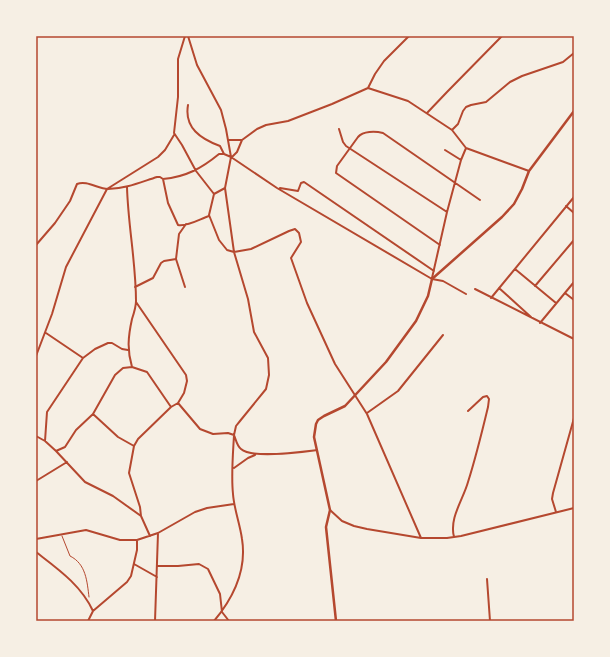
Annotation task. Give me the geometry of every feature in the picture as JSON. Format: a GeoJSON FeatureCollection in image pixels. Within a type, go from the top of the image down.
{"type":"FeatureCollection","features":[{"type":"Feature","properties":{"kind":"street"},"geometry":{"type":"LineString","coordinates":[[36,356],[46,333],[62,286],[66,267],[106,189],[158,157],[166,150],[174,135],[178,97],[178,58],[186,36]]}},
{"type":"Feature","properties":{"kind":"street"},"geometry":{"type":"LineString","coordinates":[[186,36],[197,65],[221,110],[231,157],[225,188],[234,252],[248,299],[254,332],[265,351],[269,365],[269,375],[266,389],[236,426],[234,435],[232,492],[244,551],[243,564],[238,583],[222,612],[214,621]]}},
{"type":"Feature","properties":{"kind":"street"},"geometry":{"type":"LineString","coordinates":[[231,157],[237,152],[242,140],[257,129],[266,125],[295,118],[368,88],[384,60],[409,36]]}},
{"type":"Feature","properties":{"kind":"street"},"geometry":{"type":"LineString","coordinates":[[427,114],[502,36]]}},
{"type":"Feature","properties":{"kind":"street"},"geometry":{"type":"LineString","coordinates":[[452,130],[458,124],[463,110],[466,107],[486,102],[510,82],[522,76],[563,62],[574,53]]}},
{"type":"Feature","properties":{"kind":"street"},"geometry":{"type":"LineString","coordinates":[[368,88],[408,102],[452,130],[466,148],[529,171]]}},
{"type":"Feature","properties":{"kind":"street"},"geometry":{"type":"LineString","coordinates":[[188,105],[188,116],[195,131],[202,139],[220,146],[224,154]]}},
{"type":"Feature","properties":{"kind":"street"},"geometry":{"type":"LineString","coordinates":[[432,279],[502,217],[514,204],[529,171],[574,111]]}},
{"type":"Feature","properties":{"kind":"street"},"geometry":{"type":"LineString","coordinates":[[339,129],[343,142],[349,148],[447,212]]}},
{"type":"Feature","properties":{"kind":"street"},"geometry":{"type":"LineString","coordinates":[[440,245],[336,173],[337,166],[361,134],[378,132],[383,133],[480,200]]}},
{"type":"Feature","properties":{"kind":"street"},"geometry":{"type":"LineString","coordinates":[[174,135],[182,145],[196,171],[214,194]]}},
{"type":"Feature","properties":{"kind":"street"},"geometry":{"type":"LineString","coordinates":[[228,140],[242,140]]}},
{"type":"Feature","properties":{"kind":"street"},"geometry":{"type":"LineString","coordinates":[[336,621],[326,527],[330,510],[314,438],[314,429],[318,420],[340,410],[356,395],[386,362],[416,321],[428,296],[447,212],[461,160],[466,148]]}},
{"type":"Feature","properties":{"kind":"street"},"geometry":{"type":"LineString","coordinates":[[445,150],[461,160]]}},
{"type":"Feature","properties":{"kind":"street"},"geometry":{"type":"LineString","coordinates":[[36,245],[56,223],[70,201],[77,184],[83,183],[106,189],[127,187],[157,177],[164,180],[178,178],[196,171],[220,154],[224,154],[231,157],[277,188],[432,279],[442,281],[466,294]]}},
{"type":"Feature","properties":{"kind":"street"},"geometry":{"type":"LineString","coordinates":[[164,180],[168,203],[176,223],[180,226],[209,216]]}},
{"type":"Feature","properties":{"kind":"street"},"geometry":{"type":"LineString","coordinates":[[277,188],[298,191],[301,183],[304,182],[434,270]]}},
{"type":"Feature","properties":{"kind":"street"},"geometry":{"type":"LineString","coordinates":[[127,187],[136,302],[129,336],[128,350],[132,367]]}},
{"type":"Feature","properties":{"kind":"street"},"geometry":{"type":"LineString","coordinates":[[225,188],[214,194],[209,216],[219,240],[227,250],[234,252],[251,249],[295,229],[299,233],[301,242],[291,258],[307,303],[335,364],[356,395],[366,414],[422,538]]}},
{"type":"Feature","properties":{"kind":"street"},"geometry":{"type":"LineString","coordinates":[[491,298],[574,197]]}},
{"type":"Feature","properties":{"kind":"street"},"geometry":{"type":"LineString","coordinates":[[566,206],[574,213]]}},
{"type":"Feature","properties":{"kind":"street"},"geometry":{"type":"LineString","coordinates":[[185,286],[176,259],[179,234],[186,224]]}},
{"type":"Feature","properties":{"kind":"street"},"geometry":{"type":"LineString","coordinates":[[535,286],[574,240]]}},
{"type":"Feature","properties":{"kind":"street"},"geometry":{"type":"LineString","coordinates":[[135,288],[152,278],[161,263],[176,259]]}},
{"type":"Feature","properties":{"kind":"street"},"geometry":{"type":"LineString","coordinates":[[514,270],[556,303]]}},
{"type":"Feature","properties":{"kind":"street"},"geometry":{"type":"LineString","coordinates":[[540,323],[574,282]]}},
{"type":"Feature","properties":{"kind":"street"},"geometry":{"type":"LineString","coordinates":[[499,288],[533,319]]}},
{"type":"Feature","properties":{"kind":"street"},"geometry":{"type":"LineString","coordinates":[[475,289],[574,339]]}},
{"type":"Feature","properties":{"kind":"street"},"geometry":{"type":"LineString","coordinates":[[565,293],[574,300]]}},
{"type":"Feature","properties":{"kind":"street"},"geometry":{"type":"LineString","coordinates":[[136,302],[186,375],[188,381],[184,393],[178,403],[171,407],[138,439],[134,446],[129,473],[140,507],[141,516],[150,536]]}},
{"type":"Feature","properties":{"kind":"street"},"geometry":{"type":"LineString","coordinates":[[46,333],[83,358]]}},
{"type":"Feature","properties":{"kind":"street"},"geometry":{"type":"LineString","coordinates":[[366,414],[398,391],[443,335]]}},
{"type":"Feature","properties":{"kind":"street"},"geometry":{"type":"LineString","coordinates":[[45,441],[47,412],[83,358],[95,349],[108,343],[112,343],[122,349],[128,350]]}},
{"type":"Feature","properties":{"kind":"street"},"geometry":{"type":"LineString","coordinates":[[56,450],[65,447],[76,430],[93,414],[115,375],[123,368],[132,367],[146,372],[171,407]]}},
{"type":"Feature","properties":{"kind":"street"},"geometry":{"type":"LineString","coordinates":[[454,537],[452,531],[456,512],[466,491],[488,407],[489,399],[487,396],[483,397],[468,411]]}},
{"type":"Feature","properties":{"kind":"street"},"geometry":{"type":"LineString","coordinates":[[178,403],[200,429],[213,434],[228,433],[234,435]]}},
{"type":"Feature","properties":{"kind":"street"},"geometry":{"type":"LineString","coordinates":[[93,414],[118,437],[134,446]]}},
{"type":"Feature","properties":{"kind":"street"},"geometry":{"type":"LineString","coordinates":[[556,512],[552,499],[552,493],[574,418]]}},
{"type":"Feature","properties":{"kind":"street"},"geometry":{"type":"LineString","coordinates":[[234,435],[240,449],[256,454],[317,450]]}},
{"type":"Feature","properties":{"kind":"street"},"geometry":{"type":"LineString","coordinates":[[36,436],[56,450],[85,482],[113,496],[141,516]]}},
{"type":"Feature","properties":{"kind":"street"},"geometry":{"type":"LineString","coordinates":[[233,469],[256,454]]}},
{"type":"Feature","properties":{"kind":"street"},"geometry":{"type":"LineString","coordinates":[[36,481],[67,462]]}},
{"type":"Feature","properties":{"kind":"street"},"geometry":{"type":"LineString","coordinates":[[36,539],[86,530],[120,540],[136,540],[158,533],[195,512],[207,508],[234,504]]}},
{"type":"Feature","properties":{"kind":"street"},"geometry":{"type":"LineString","coordinates":[[330,510],[342,521],[354,526],[422,538],[454,537],[574,508]]}},
{"type":"Feature","properties":{"kind":"street"},"geometry":{"type":"LineString","coordinates":[[155,621],[158,533]]}},
{"type":"Feature","properties":{"kind":"street"},"geometry":{"type":"LineString","coordinates":[[88,621],[93,611],[127,582],[131,576],[137,550],[136,540]]}},
{"type":"Feature","properties":{"kind":"street"},"geometry":{"type":"LineString","coordinates":[[36,552],[72,581],[93,611]]}},
{"type":"Feature","properties":{"kind":"street"},"geometry":{"type":"LineString","coordinates":[[134,564],[157,577]]}},
{"type":"Feature","properties":{"kind":"street"},"geometry":{"type":"LineString","coordinates":[[157,566],[199,564],[208,569],[220,594],[222,612],[229,621]]}},
{"type":"Feature","properties":{"kind":"street"},"geometry":{"type":"LineString","coordinates":[[487,579],[490,621]]}},
{"type":"Feature","properties":{"kind":"path"},"geometry":{"type":"LineString","coordinates":[[62,535],[70,556],[77,559],[84,570],[89,596]]}}]}
